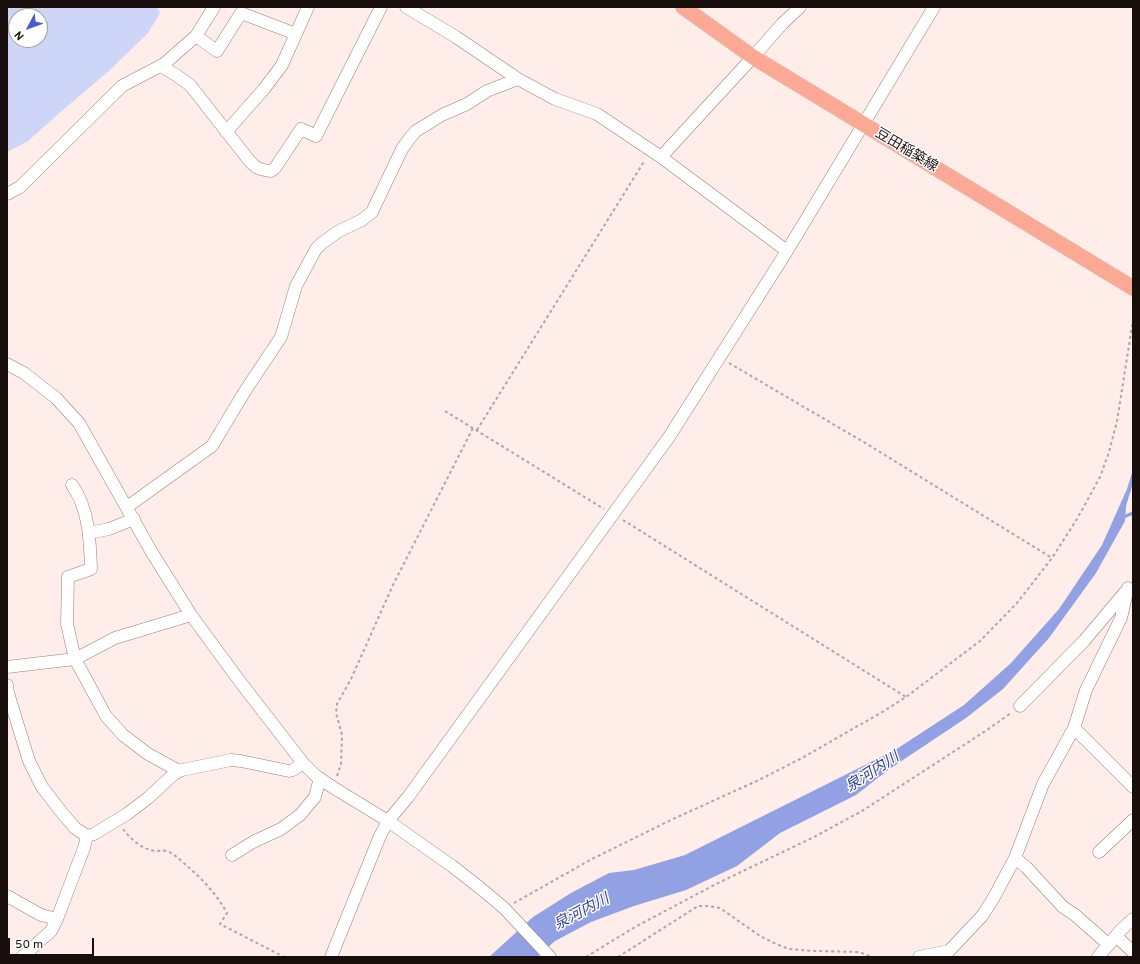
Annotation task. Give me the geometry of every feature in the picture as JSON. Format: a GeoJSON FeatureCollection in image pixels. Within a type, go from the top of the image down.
{"type":"FeatureCollection","features":[{"type":"Feature","properties":{"kind":"main road","name":"豆田稲築線"},"geometry":{"type":"LineString","coordinates":[[683,7],[753,57],[1133,288]]}},
{"type":"Feature","properties":{"kind":"street"},"geometry":{"type":"LineString","coordinates":[[7,194],[20,187],[122,86],[164,64],[196,36],[214,7]]}},
{"type":"Feature","properties":{"kind":"street"},"geometry":{"type":"LineString","coordinates":[[226,132],[264,89],[282,65],[308,7]]}},
{"type":"Feature","properties":{"kind":"street"},"geometry":{"type":"LineString","coordinates":[[160,66],[176,74],[190,85],[254,166],[262,170],[271,171],[275,168],[300,129],[316,136],[381,7]]}},
{"type":"Feature","properties":{"kind":"street"},"geometry":{"type":"LineString","coordinates":[[406,7],[456,37],[518,79],[555,98],[597,114],[656,154],[787,251]]}},
{"type":"Feature","properties":{"kind":"street"},"geometry":{"type":"LineString","coordinates":[[656,154],[753,57],[782,24],[800,7]]}},
{"type":"Feature","properties":{"kind":"street"},"geometry":{"type":"LineString","coordinates":[[331,957],[380,836],[388,821],[413,790],[669,437],[787,251],[934,7]]}},
{"type":"Feature","properties":{"kind":"street"},"geometry":{"type":"LineString","coordinates":[[196,36],[217,51],[240,13],[296,34]]}},
{"type":"Feature","properties":{"kind":"street"},"geometry":{"type":"LineString","coordinates":[[128,507],[212,446],[245,391],[281,337],[296,286],[316,249],[322,242],[339,231],[362,220],[372,212],[408,139],[416,131],[442,115],[467,104],[487,91],[518,79]]}},
{"type":"Feature","properties":{"kind":"street"},"geometry":{"type":"LineString","coordinates":[[7,364],[24,373],[56,398],[79,423],[152,551],[191,615],[303,763],[334,788],[388,821],[452,866],[507,911],[550,957]]}},
{"type":"Feature","properties":{"kind":"street"},"geometry":{"type":"LineString","coordinates":[[72,485],[78,494],[82,505],[89,533],[91,569],[68,576],[67,624],[75,659],[106,716],[123,735],[148,754],[179,771]]}},
{"type":"Feature","properties":{"kind":"street"},"geometry":{"type":"LineString","coordinates":[[89,533],[108,529],[134,519]]}},
{"type":"Feature","properties":{"kind":"street"},"geometry":{"type":"LineString","coordinates":[[1020,706],[1084,641],[1130,585]]}},
{"type":"Feature","properties":{"kind":"street"},"geometry":{"type":"LineString","coordinates":[[919,957],[953,954],[993,899],[1015,858],[1043,784],[1074,728],[1086,690],[1120,618],[1130,585]]}},
{"type":"Feature","properties":{"kind":"street"},"geometry":{"type":"LineString","coordinates":[[7,667],[75,659],[115,638],[191,615]]}},
{"type":"Feature","properties":{"kind":"street"},"geometry":{"type":"LineString","coordinates":[[7,685],[8,693],[29,761],[42,787],[75,828],[87,836],[94,834],[148,798],[179,771],[191,767],[231,760],[289,771],[303,763]]}},
{"type":"Feature","properties":{"kind":"street"},"geometry":{"type":"LineString","coordinates":[[1074,728],[1133,787]]}},
{"type":"Feature","properties":{"kind":"street"},"geometry":{"type":"LineString","coordinates":[[232,856],[253,842],[281,829],[300,815],[315,798],[320,778]]}},
{"type":"Feature","properties":{"kind":"street"},"geometry":{"type":"LineString","coordinates":[[1098,852],[1133,820]]}},
{"type":"Feature","properties":{"kind":"street"},"geometry":{"type":"LineString","coordinates":[[22,957],[51,931],[84,848],[87,836]]}},
{"type":"Feature","properties":{"kind":"street"},"geometry":{"type":"LineString","coordinates":[[1015,858],[1026,867],[1063,907],[1112,940],[1133,952]]}},
{"type":"Feature","properties":{"kind":"street"},"geometry":{"type":"LineString","coordinates":[[7,896],[41,915],[57,919]]}},
{"type":"Feature","properties":{"kind":"street"},"geometry":{"type":"LineString","coordinates":[[1098,957],[1112,940],[1133,919]]}},
{"type":"Feature","properties":{"kind":"path"},"geometry":{"type":"LineString","coordinates":[[477,430],[656,154]]}},
{"type":"Feature","properties":{"kind":"path"},"geometry":{"type":"LineString","coordinates":[[507,911],[592,859],[673,819],[760,780],[802,758],[906,697],[980,641],[1017,603],[1052,558],[1077,519],[1100,477],[1109,452],[1117,422],[1133,320]]}},
{"type":"Feature","properties":{"kind":"path"},"geometry":{"type":"LineString","coordinates":[[719,358],[867,444],[1052,558]]}},
{"type":"Feature","properties":{"kind":"path"},"geometry":{"type":"LineString","coordinates":[[445,411],[906,697]]}},
{"type":"Feature","properties":{"kind":"path"},"geometry":{"type":"LineString","coordinates":[[334,788],[341,764],[342,735],[336,713],[337,704],[351,679],[393,585],[473,428]]}},
{"type":"Feature","properties":{"kind":"path"},"geometry":{"type":"LineString","coordinates":[[586,957],[635,927],[716,884],[814,837],[862,811],[987,730],[1020,706]]}},
{"type":"Feature","properties":{"kind":"path"},"geometry":{"type":"LineString","coordinates":[[116,820],[134,841],[144,847],[156,851],[166,850],[195,873],[221,901],[227,913],[220,924],[284,957]]}},
{"type":"Feature","properties":{"kind":"path"},"geometry":{"type":"LineString","coordinates":[[618,957],[698,906],[708,906],[720,908],[760,936],[789,949],[859,952],[872,957]]}},
{"type":"Feature","properties":{"kind":"shaded area"},"geometry":{"type":"Polygon","coordinates":[[[7,7],[157,7],[160,13],[148,33],[110,70],[28,141],[7,152],[7,7]]]}},
{"type":"Feature","properties":{"kind":"water","name":"泉河内川"},"geometry":{"type":"Polygon","coordinates":[[[1133,470],[1133,483],[1126,506],[1125,521],[1096,573],[1049,638],[1003,689],[966,718],[888,770],[856,795],[780,833],[737,866],[686,890],[634,906],[591,922],[555,941],[537,957],[489,957],[533,917],[571,893],[609,873],[634,870],[685,855],[895,750],[964,705],[1011,663],[1059,609],[1102,545],[1127,489],[1133,470]]]}},
{"type":"Feature","properties":{"kind":"waterway"},"geometry":{"type":"LineString","coordinates":[[1121,518],[1133,513]]}}]}
